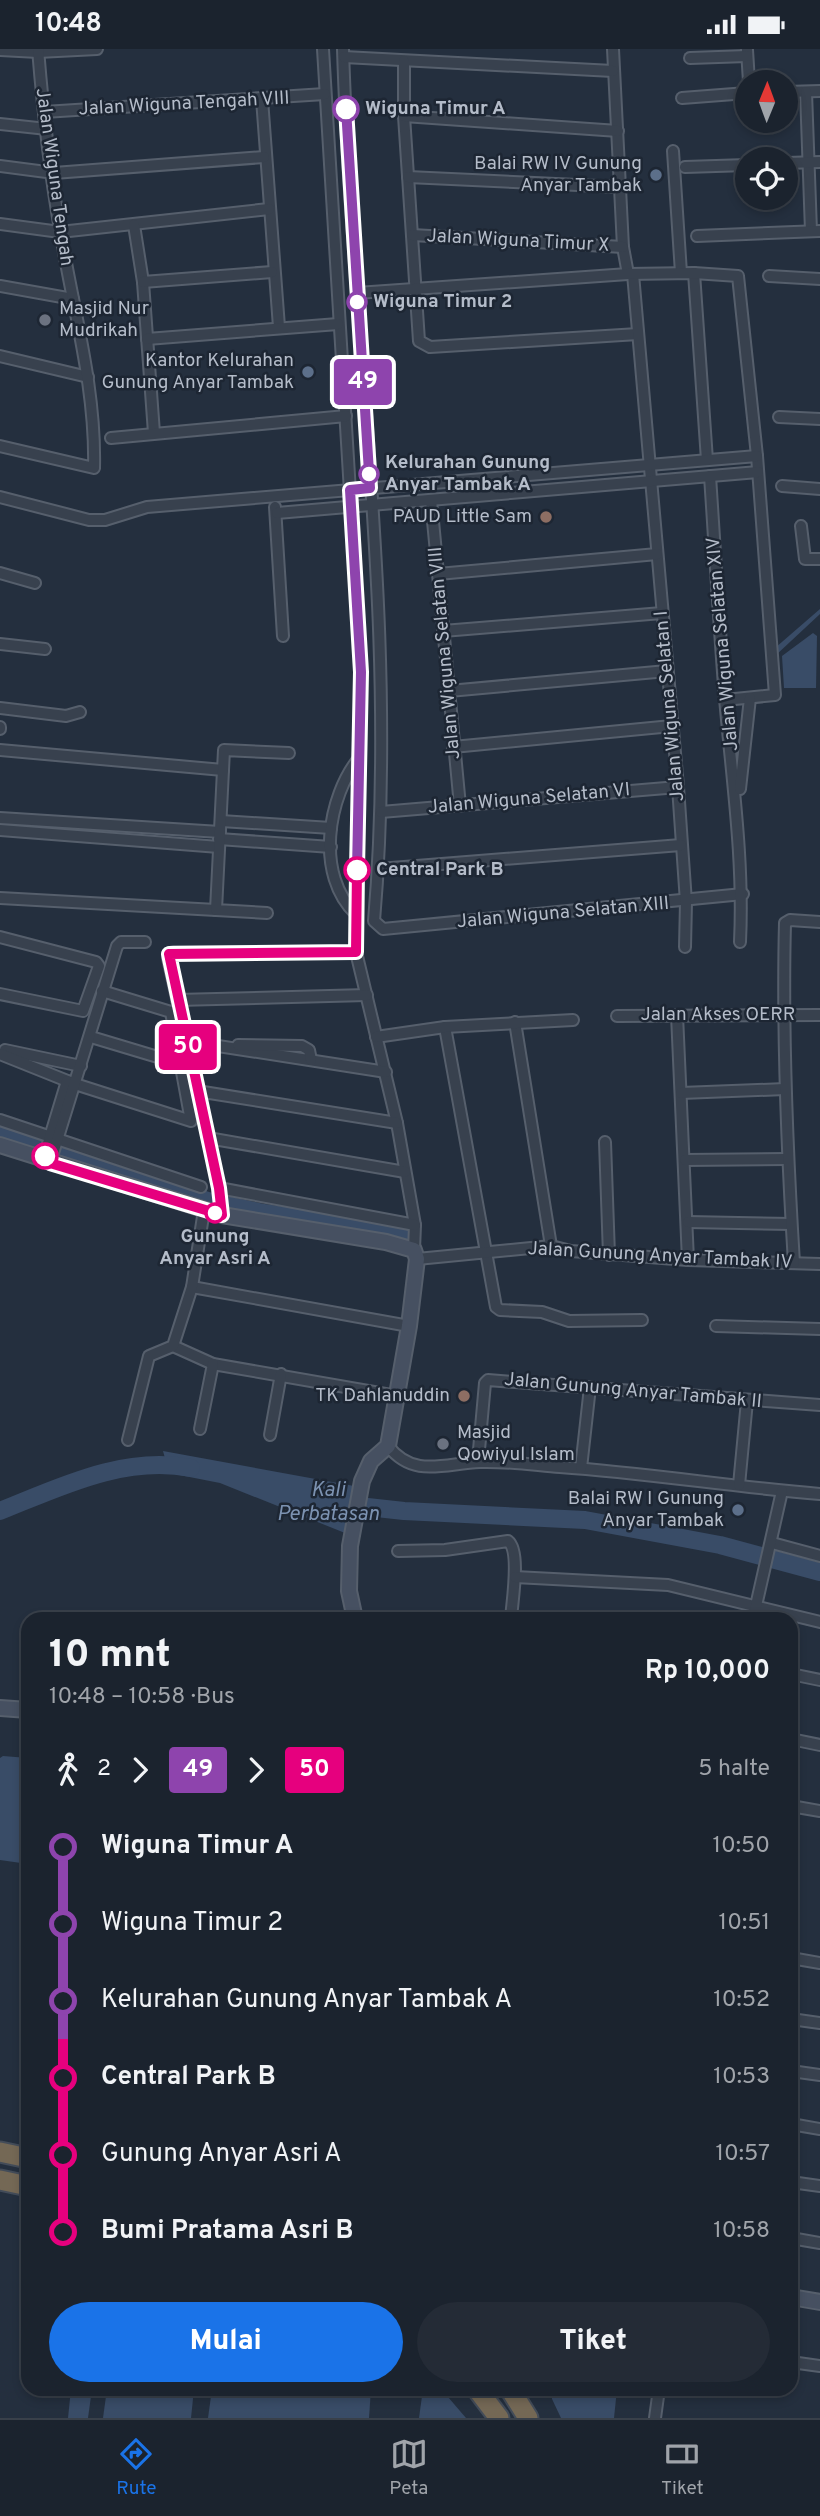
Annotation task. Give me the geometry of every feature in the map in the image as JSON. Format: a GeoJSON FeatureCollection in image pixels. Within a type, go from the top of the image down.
{"type":"FeatureCollection","features":[{"type":"Feature","properties":{"kind":"highway"},"geometry":{"type":"LineString","coordinates":[[0,2152],[21,2156]]}},
{"type":"Feature","properties":{"kind":"highway"},"geometry":{"type":"LineString","coordinates":[[0,2180],[21,2184]]}},
{"type":"Feature","properties":{"kind":"highway"},"geometry":{"type":"LineString","coordinates":[[482,2396],[499,2418]]}},
{"type":"Feature","properties":{"kind":"highway"},"geometry":{"type":"LineString","coordinates":[[514,2396],[527,2418]]}},
{"type":"Feature","properties":{"kind":"street"},"geometry":{"type":"LineString","coordinates":[[0,50],[97,49]]}},
{"type":"Feature","properties":{"kind":"street"},"geometry":{"type":"LineString","coordinates":[[323,49],[341,417],[350,490],[361,672],[356,952],[397,1123],[415,1225],[416,1254],[410,1326],[388,1446],[372,1461],[362,1481],[350,1546],[349,1591],[354,1612]]}},
{"type":"Feature","properties":{"kind":"street","name":"Jalan Wiguna Selatan I"},"geometry":{"type":"LineString","coordinates":[[613,49],[623,247],[631,274],[650,465],[678,787],[686,902],[685,947]]}},
{"type":"Feature","properties":{"kind":"street","name":"Jalan Wiguna Tengah"},"geometry":{"type":"LineString","coordinates":[[0,446],[91,470],[94,468],[95,440],[88,377],[60,232],[38,51]]}},
{"type":"Feature","properties":{"kind":"street"},"geometry":{"type":"LineString","coordinates":[[690,58],[747,52],[748,70]]}},
{"type":"Feature","properties":{"kind":"street"},"geometry":{"type":"LineString","coordinates":[[614,71],[404,61],[343,53],[351,212],[382,662],[379,869],[681,845]]}},
{"type":"Feature","properties":{"kind":"street"},"geometry":{"type":"LineString","coordinates":[[404,61],[404,116],[418,289],[419,341],[430,347],[638,334]]}},
{"type":"Feature","properties":{"kind":"street"},"geometry":{"type":"LineString","coordinates":[[798,92],[820,91]]}},
{"type":"Feature","properties":{"kind":"street"},"geometry":{"type":"LineString","coordinates":[[696,236],[816,231],[815,162],[806,92]]}},
{"type":"Feature","properties":{"kind":"street","name":"Jalan Wiguna Tengah VIII"},"geometry":{"type":"LineString","coordinates":[[44,112],[325,94]]}},
{"type":"Feature","properties":{"kind":"street"},"geometry":{"type":"LineString","coordinates":[[682,98],[735,94]]}},
{"type":"Feature","properties":{"kind":"street"},"geometry":{"type":"LineString","coordinates":[[262,99],[272,272],[279,327]]}},
{"type":"Feature","properties":{"kind":"street"},"geometry":{"type":"LineString","coordinates":[[404,116],[618,131]]}},
{"type":"Feature","properties":{"kind":"street"},"geometry":{"type":"LineString","coordinates":[[0,124],[47,129]]}},
{"type":"Feature","properties":{"kind":"street"},"geometry":{"type":"LineString","coordinates":[[673,151],[681,273]]}},
{"type":"Feature","properties":{"kind":"street"},"geometry":{"type":"LineString","coordinates":[[0,166],[54,173],[264,157]]}},
{"type":"Feature","properties":{"kind":"street"},"geometry":{"type":"LineString","coordinates":[[685,167],[735,165]]}},
{"type":"Feature","properties":{"kind":"street"},"geometry":{"type":"LineString","coordinates":[[408,177],[620,187]]}},
{"type":"Feature","properties":{"kind":"street"},"geometry":{"type":"LineString","coordinates":[[0,224],[60,232],[269,209]]}},
{"type":"Feature","properties":{"kind":"street"},"geometry":{"type":"LineString","coordinates":[[332,212],[351,212]]}},
{"type":"Feature","properties":{"kind":"street"},"geometry":{"type":"LineString","coordinates":[[134,225],[143,282],[154,433]]}},
{"type":"Feature","properties":{"kind":"street","name":"Jalan Wiguna Timur X"},"geometry":{"type":"LineString","coordinates":[[412,235],[623,247]]}},
{"type":"Feature","properties":{"kind":"street"},"geometry":{"type":"LineString","coordinates":[[143,282],[272,272]]}},
{"type":"Feature","properties":{"kind":"street"},"geometry":{"type":"LineString","coordinates":[[357,293],[631,274],[694,273],[738,276],[757,456],[775,695],[725,700]]}},
{"type":"Feature","properties":{"kind":"street"},"geometry":{"type":"LineString","coordinates":[[694,273],[707,460]]}},
{"type":"Feature","properties":{"kind":"street"},"geometry":{"type":"LineString","coordinates":[[769,277],[820,279]]}},
{"type":"Feature","properties":{"kind":"street"},"geometry":{"type":"LineString","coordinates":[[0,286],[73,299]]}},
{"type":"Feature","properties":{"kind":"street"},"geometry":{"type":"LineString","coordinates":[[147,339],[338,324]]}},
{"type":"Feature","properties":{"kind":"street"},"geometry":{"type":"LineString","coordinates":[[0,356],[88,377]]}},
{"type":"Feature","properties":{"kind":"street"},"geometry":{"type":"LineString","coordinates":[[111,438],[341,417]]}},
{"type":"Feature","properties":{"kind":"street"},"geometry":{"type":"LineString","coordinates":[[779,417],[820,419]]}},
{"type":"Feature","properties":{"kind":"street"},"geometry":{"type":"LineString","coordinates":[[0,497],[89,520],[105,520],[146,507],[757,456]]}},
{"type":"Feature","properties":{"kind":"street"},"geometry":{"type":"LineString","coordinates":[[276,513],[758,472]]}},
{"type":"Feature","properties":{"kind":"street","name":"Jalan Wiguna Selatan XIV"},"geometry":{"type":"LineString","coordinates":[[710,476],[725,700],[738,811],[743,894],[740,942]]}},
{"type":"Feature","properties":{"kind":"street"},"geometry":{"type":"LineString","coordinates":[[782,487],[820,489]]}},
{"type":"Feature","properties":{"kind":"street"},"geometry":{"type":"LineString","coordinates":[[273,498],[283,636]]}},
{"type":"Feature","properties":{"kind":"street","name":"Jalan Wiguna Selatan VIII"},"geometry":{"type":"LineString","coordinates":[[431,501],[460,806]]}},
{"type":"Feature","properties":{"kind":"street"},"geometry":{"type":"LineString","coordinates":[[801,526],[805,559],[820,559]]}},
{"type":"Feature","properties":{"kind":"street"},"geometry":{"type":"LineString","coordinates":[[438,574],[657,554]]}},
{"type":"Feature","properties":{"kind":"street"},"geometry":{"type":"LineString","coordinates":[[0,573],[30,583],[0,583]]}},
{"type":"Feature","properties":{"kind":"street"},"geometry":{"type":"LineString","coordinates":[[443,631],[662,613]]}},
{"type":"Feature","properties":{"kind":"street"},"geometry":{"type":"LineString","coordinates":[[0,644],[45,649]]}},
{"type":"Feature","properties":{"kind":"street"},"geometry":{"type":"LineString","coordinates":[[449,691],[667,671]]}},
{"type":"Feature","properties":{"kind":"street","name":"Jalan Wiguna Selatan XIV"},"geometry":{"type":"LineString","coordinates":[[738,811],[750,698]]}},
{"type":"Feature","properties":{"kind":"street"},"geometry":{"type":"LineString","coordinates":[[0,708],[66,716],[80,712]]}},
{"type":"Feature","properties":{"kind":"street"},"geometry":{"type":"LineString","coordinates":[[453,747],[672,726]]}},
{"type":"Feature","properties":{"kind":"street"},"geometry":{"type":"LineString","coordinates":[[216,910],[224,750],[227,748],[289,753]]}},
{"type":"Feature","properties":{"kind":"street"},"geometry":{"type":"LineString","coordinates":[[0,750],[223,770]]}},
{"type":"Feature","properties":{"kind":"street"},"geometry":{"type":"LineString","coordinates":[[356,914],[345,904],[338,891],[331,828],[338,793],[346,774],[360,757]]}},
{"type":"Feature","properties":{"kind":"street","name":"Jalan Wiguna Selatan VI"},"geometry":{"type":"LineString","coordinates":[[381,812],[678,787]]}},
{"type":"Feature","properties":{"kind":"street"},"geometry":{"type":"LineString","coordinates":[[0,818],[220,835],[331,847]]}},
{"type":"Feature","properties":{"kind":"street"},"geometry":{"type":"LineString","coordinates":[[0,830],[220,835],[331,828]]}},
{"type":"Feature","properties":{"kind":"street","name":"Jalan Wiguna Selatan XIII"},"geometry":{"type":"LineString","coordinates":[[379,869],[374,921],[383,929],[686,902],[743,894]]}},
{"type":"Feature","properties":{"kind":"street"},"geometry":{"type":"LineString","coordinates":[[0,898],[267,913]]}},
{"type":"Feature","properties":{"kind":"street"},"geometry":{"type":"LineString","coordinates":[[793,1263],[786,1159],[782,1014],[785,923],[790,920],[820,922]]}},
{"type":"Feature","properties":{"kind":"street"},"geometry":{"type":"LineString","coordinates":[[0,937],[98,963],[87,1007],[78,1012],[0,994]]}},
{"type":"Feature","properties":{"kind":"street"},"geometry":{"type":"LineString","coordinates":[[51,1150],[71,1082],[81,1066],[91,1037],[117,946],[121,942],[145,942]]}},
{"type":"Feature","properties":{"kind":"street"},"geometry":{"type":"LineString","coordinates":[[222,1211],[220,1190],[168,958],[173,952],[356,952]]}},
{"type":"Feature","properties":{"kind":"street"},"geometry":{"type":"LineString","coordinates":[[0,1051],[71,1082],[187,1123],[192,1118],[173,1018],[166,1009],[102,991]]}},
{"type":"Feature","properties":{"kind":"street"},"geometry":{"type":"LineString","coordinates":[[177,1000],[367,995]]}},
{"type":"Feature","properties":{"kind":"street"},"geometry":{"type":"LineString","coordinates":[[677,1015],[688,1260]]}},
{"type":"Feature","properties":{"kind":"street","name":"Jalan Akses OERR"},"geometry":{"type":"LineString","coordinates":[[617,1016],[820,1015]]}},
{"type":"Feature","properties":{"kind":"street"},"geometry":{"type":"LineString","coordinates":[[376,1037],[445,1027],[573,1020]]}},
{"type":"Feature","properties":{"kind":"street"},"geometry":{"type":"LineString","coordinates":[[515,1022],[551,1246]]}},
{"type":"Feature","properties":{"kind":"street"},"geometry":{"type":"LineString","coordinates":[[445,1027],[493,1302],[500,1310],[542,1312],[563,1321],[642,1320]]}},
{"type":"Feature","properties":{"kind":"street"},"geometry":{"type":"LineString","coordinates":[[91,1037],[181,1064]]}},
{"type":"Feature","properties":{"kind":"street"},"geometry":{"type":"LineString","coordinates":[[186,1041],[386,1072]]}},
{"type":"Feature","properties":{"kind":"street"},"geometry":{"type":"LineString","coordinates":[[0,1051],[81,1066]]}},
{"type":"Feature","properties":{"kind":"street"},"geometry":{"type":"LineString","coordinates":[[681,1093],[785,1089]]}},
{"type":"Feature","properties":{"kind":"street"},"geometry":{"type":"LineString","coordinates":[[197,1091],[397,1123]]}},
{"type":"Feature","properties":{"kind":"street"},"geometry":{"type":"LineString","coordinates":[[0,1120],[51,1150],[204,1210],[222,1211],[386,1242],[416,1254]]}},
{"type":"Feature","properties":{"kind":"street"},"geometry":{"type":"LineString","coordinates":[[208,1138],[405,1172]]}},
{"type":"Feature","properties":{"kind":"street"},"geometry":{"type":"LineString","coordinates":[[605,1142],[609,1255]]}},
{"type":"Feature","properties":{"kind":"street"},"geometry":{"type":"LineString","coordinates":[[0,1145],[51,1150],[201,1187]]}},
{"type":"Feature","properties":{"kind":"street"},"geometry":{"type":"LineString","coordinates":[[684,1160],[786,1159]]}},
{"type":"Feature","properties":{"kind":"street"},"geometry":{"type":"LineString","coordinates":[[220,1190],[415,1225]]}},
{"type":"Feature","properties":{"kind":"street"},"geometry":{"type":"LineString","coordinates":[[173,1346],[192,1287],[204,1210]]}},
{"type":"Feature","properties":{"kind":"street"},"geometry":{"type":"LineString","coordinates":[[688,1222],[791,1224]]}},
{"type":"Feature","properties":{"kind":"street","name":"Jalan Gunung Anyar Tambak IV"},"geometry":{"type":"LineString","coordinates":[[416,1254],[551,1246],[609,1255],[688,1260],[820,1263]]}},
{"type":"Feature","properties":{"kind":"street"},"geometry":{"type":"LineString","coordinates":[[192,1287],[410,1326]]}},
{"type":"Feature","properties":{"kind":"street"},"geometry":{"type":"LineString","coordinates":[[716,1325],[820,1329]]}},
{"type":"Feature","properties":{"kind":"street"},"geometry":{"type":"LineString","coordinates":[[128,1440],[149,1356],[173,1346],[213,1364],[397,1396]]}},
{"type":"Feature","properties":{"kind":"street"},"geometry":{"type":"LineString","coordinates":[[200,1429],[213,1364]]}},
{"type":"Feature","properties":{"kind":"street"},"geometry":{"type":"LineString","coordinates":[[270,1435],[281,1374]]}},
{"type":"Feature","properties":{"kind":"street","name":"Jalan Gunung Anyar Tambak II"},"geometry":{"type":"LineString","coordinates":[[478,1461],[486,1381],[820,1405]]}},
{"type":"Feature","properties":{"kind":"street"},"geometry":{"type":"LineString","coordinates":[[581,1468],[590,1387]]}},
{"type":"Feature","properties":{"kind":"street"},"geometry":{"type":"LineString","coordinates":[[739,1485],[747,1401]]}},
{"type":"Feature","properties":{"kind":"street"},"geometry":{"type":"LineString","coordinates":[[388,1446],[410,1465],[424,1468],[478,1461],[581,1468],[820,1494]]}},
{"type":"Feature","properties":{"kind":"street"},"geometry":{"type":"LineString","coordinates":[[755,1612],[772,1545],[782,1491]]}},
{"type":"Feature","properties":{"kind":"street"},"geometry":{"type":"LineString","coordinates":[[398,1551],[445,1550],[508,1541],[513,1547],[515,1577],[512,1612]]}},
{"type":"Feature","properties":{"kind":"street"},"geometry":{"type":"LineString","coordinates":[[772,1545],[820,1556]]}},
{"type":"Feature","properties":{"kind":"street"},"geometry":{"type":"LineString","coordinates":[[515,1577],[605,1579],[668,1585],[780,1612]]}},
{"type":"Feature","properties":{"kind":"street"},"geometry":{"type":"LineString","coordinates":[[798,1616],[820,1622]]}},
{"type":"Feature","properties":{"kind":"street"},"geometry":{"type":"LineString","coordinates":[[798,1675],[820,1680]]}},
{"type":"Feature","properties":{"kind":"street"},"geometry":{"type":"LineString","coordinates":[[0,1708],[21,1710]]}},
{"type":"Feature","properties":{"kind":"street"},"geometry":{"type":"LineString","coordinates":[[798,1740],[820,1745]]}},
{"type":"Feature","properties":{"kind":"street"},"geometry":{"type":"LineString","coordinates":[[798,1807],[820,1811]]}},
{"type":"Feature","properties":{"kind":"street"},"geometry":{"type":"LineString","coordinates":[[798,1959],[820,1963]]}},
{"type":"Feature","properties":{"kind":"street"},"geometry":{"type":"LineString","coordinates":[[798,2019],[820,2023]]}},
{"type":"Feature","properties":{"kind":"street"},"geometry":{"type":"LineString","coordinates":[[798,2072],[820,2075]]}},
{"type":"Feature","properties":{"kind":"street"},"geometry":{"type":"LineString","coordinates":[[798,2125],[820,2129]]}},
{"type":"Feature","properties":{"kind":"street"},"geometry":{"type":"LineString","coordinates":[[798,2183],[820,2186]]}},
{"type":"Feature","properties":{"kind":"street"},"geometry":{"type":"LineString","coordinates":[[798,2239],[820,2243]]}},
{"type":"Feature","properties":{"kind":"street"},"geometry":{"type":"LineString","coordinates":[[798,2298],[820,2302]]}},
{"type":"Feature","properties":{"kind":"street"},"geometry":{"type":"LineString","coordinates":[[798,2363],[820,2366]]}},
{"type":"Feature","properties":{"kind":"street"},"geometry":{"type":"LineString","coordinates":[[655,2418],[658,2396]]}},
{"type":"Feature","properties":{"kind":"water"},"geometry":{"type":"Polygon","coordinates":[[[820,609],[820,614],[776,655],[775,648],[820,609]]]}},
{"type":"Feature","properties":{"kind":"water"},"geometry":{"type":"Polygon","coordinates":[[[813,633],[817,636],[816,688],[784,688],[782,656],[813,633]]]}},
{"type":"Feature","properties":{"kind":"water","name":"Kali Perbatasan"},"geometry":{"type":"Polygon","coordinates":[[[163,1451],[354,1486],[345,1533],[220,1483],[169,1473],[163,1451]]]}},
{"type":"Feature","properties":{"kind":"water"},"geometry":{"type":"Polygon","coordinates":[[[21,1757],[21,1863],[0,1860],[0,1758],[21,1757]]]}},
{"type":"Feature","properties":{"kind":"water"},"geometry":{"type":"Polygon","coordinates":[[[70,2396],[91,2396],[88,2418],[68,2418],[70,2396]]]}},
{"type":"Feature","properties":{"kind":"water"},"geometry":{"type":"Polygon","coordinates":[[[106,2396],[193,2396],[191,2418],[103,2418],[106,2396]]]}},
{"type":"Feature","properties":{"kind":"water"},"geometry":{"type":"Polygon","coordinates":[[[211,2396],[371,2396],[369,2418],[208,2418],[211,2396]]]}},
{"type":"Feature","properties":{"kind":"water"},"geometry":{"type":"Polygon","coordinates":[[[422,2396],[447,2396],[466,2418],[419,2418],[422,2396]]]}},
{"type":"Feature","properties":{"kind":"water"},"geometry":{"type":"Polygon","coordinates":[[[552,2396],[616,2396],[614,2418],[561,2418],[552,2396]]]}},
{"type":"Feature","properties":{"kind":"waterway"},"geometry":{"type":"LineString","coordinates":[[0,1134],[208,1201],[263,1213],[410,1233]]}},
{"type":"Feature","properties":{"kind":"waterway","name":"Kali Perbatasan"},"geometry":{"type":"LineString","coordinates":[[0,1511],[69,1483],[117,1470],[166,1465],[191,1468]]}},
{"type":"Feature","properties":{"kind":"waterway","name":"Kali Perbatasan"},"geometry":{"type":"LineString","coordinates":[[340,1504],[404,1511],[585,1520],[720,1545],[820,1572]]}},
{"type":"Feature","properties":{"kind":"bus line","name":"49"},"geometry":{"type":"LineString","coordinates":[[346,109],[370,488],[350,490],[361,672],[357,870]]}},
{"type":"Feature","properties":{"kind":"bus line","name":"50"},"geometry":{"type":"LineString","coordinates":[[45,1156],[43,1160],[50,1163],[222,1215],[219,1188],[169,954],[339,950],[356,952],[357,870]]}},
{"type":"Feature","properties":{"kind":"place","name":"Wiguna Timur A"},"geometry":{"type":"Point","coordinates":[346,109]}},
{"type":"Feature","properties":{"kind":"place","name":"Balai RW IV Gunung Anyar Tambak"},"geometry":{"type":"Point","coordinates":[656,175]}},
{"type":"Feature","properties":{"kind":"place","name":"Wiguna Timur 2"},"geometry":{"type":"Point","coordinates":[357,302]}},
{"type":"Feature","properties":{"kind":"place","name":"Masjid Nur Mudrikah"},"geometry":{"type":"Point","coordinates":[45,320]}},
{"type":"Feature","properties":{"kind":"place","name":"Kantor Kelurahan Gunung Anyar Tambak"},"geometry":{"type":"Point","coordinates":[308,372]}},
{"type":"Feature","properties":{"kind":"place","name":"Kelurahan Gunung Anyar Tambak A"},"geometry":{"type":"Point","coordinates":[369,474]}},
{"type":"Feature","properties":{"kind":"place","name":"PAUD Little Sam"},"geometry":{"type":"Point","coordinates":[546,517]}},
{"type":"Feature","properties":{"kind":"place","name":"Central Park B"},"geometry":{"type":"Point","coordinates":[357,870]}},
{"type":"Feature","properties":{"kind":"place","name":"Gunung Anyar Asri A"},"geometry":{"type":"Point","coordinates":[215,1213]}},
{"type":"Feature","properties":{"kind":"place","name":"TK Dahlanuddin"},"geometry":{"type":"Point","coordinates":[464,1396]}},
{"type":"Feature","properties":{"kind":"place","name":"Masjid Qowiyul Islam"},"geometry":{"type":"Point","coordinates":[443,1444]}},
{"type":"Feature","properties":{"kind":"place","name":"Balai RW I Gunung Anyar Tambak"},"geometry":{"type":"Point","coordinates":[738,1510]}}]}
